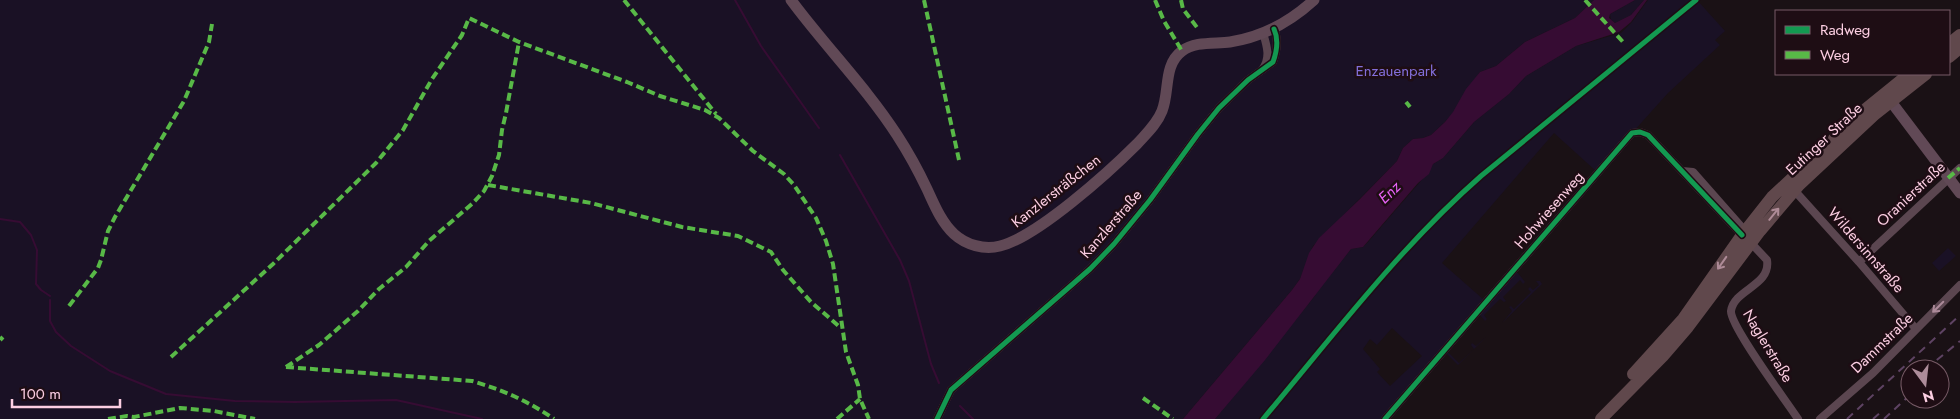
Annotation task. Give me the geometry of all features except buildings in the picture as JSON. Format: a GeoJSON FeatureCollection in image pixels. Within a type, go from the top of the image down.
{"type":"FeatureCollection","features":[{"type":"Feature","properties":{"kind":"main road","name":"Kanzlersträßchen"},"geometry":{"type":"LineString","coordinates":[[791,0],[888,121],[908,152],[948,227],[965,242],[992,248],[1011,243],[1031,232],[1066,206],[1134,146],[1159,117],[1166,99],[1170,67],[1174,59],[1182,51],[1192,46],[1230,42],[1274,29]]}},
{"type":"Feature","properties":{"kind":"main road"},"geometry":{"type":"LineString","coordinates":[[1274,29],[1314,0]]}},
{"type":"Feature","properties":{"kind":"main road"},"geometry":{"type":"LineString","coordinates":[[1950,43],[1960,35]]}},
{"type":"Feature","properties":{"kind":"main road"},"geometry":{"type":"LineString","coordinates":[[1950,56],[1960,48]]}},
{"type":"Feature","properties":{"kind":"main road","name":"Eutinger Straße"},"geometry":{"type":"LineString","coordinates":[[1601,419],[1659,353],[1687,314],[1748,237],[1908,75]]}},
{"type":"Feature","properties":{"kind":"main road","name":"Eutinger Straße"},"geometry":{"type":"LineString","coordinates":[[1748,237],[1772,197],[1793,176],[1888,97],[1924,75]]}},
{"type":"Feature","properties":{"kind":"main road"},"geometry":{"type":"LineString","coordinates":[[1888,97],[1960,193]]}},
{"type":"Feature","properties":{"kind":"main road","name":"Eutinger Straße"},"geometry":{"type":"LineString","coordinates":[[1590,419],[1659,353]]}},
{"type":"Feature","properties":{"kind":"street","name":"Kanzlerstraße"},"geometry":{"type":"LineString","coordinates":[[937,419],[952,390],[1090,269],[1114,244],[1219,108],[1248,80],[1273,62],[1277,36],[1274,29]]}},
{"type":"Feature","properties":{"kind":"street"},"geometry":{"type":"LineString","coordinates":[[1259,73],[1267,60],[1266,44],[1262,33]]}},
{"type":"Feature","properties":{"kind":"street","name":"Hohwiesenweg"},"geometry":{"type":"LineString","coordinates":[[1384,419],[1630,135],[1640,132],[1648,135],[1748,237]]}},
{"type":"Feature","properties":{"kind":"street","name":"Oranierstraße"},"geometry":{"type":"LineString","coordinates":[[1859,262],[1960,168]]}},
{"type":"Feature","properties":{"kind":"street","name":"Wildersinnstraße"},"geometry":{"type":"LineString","coordinates":[[1794,190],[1916,329]]}},
{"type":"Feature","properties":{"kind":"street","name":"Naglerstraße"},"geometry":{"type":"LineString","coordinates":[[1748,237],[1767,260],[1766,272],[1762,278],[1734,303],[1732,318],[1743,338],[1798,419]]}},
{"type":"Feature","properties":{"kind":"street","name":"Dammstraße"},"geometry":{"type":"LineString","coordinates":[[1820,419],[1873,373],[1960,285]]}},
{"type":"Feature","properties":{"kind":"green space","name":"Enzauenpark"},"geometry":{"type":"Polygon","coordinates":[[[0,0],[1594,0],[1575,18],[1525,42],[1496,66],[1480,72],[1445,122],[1431,135],[1413,139],[1403,148],[1397,161],[1313,246],[1300,279],[1292,290],[1183,419],[0,419],[0,0]]]}},
{"type":"Feature","properties":{"kind":"green space"},"geometry":{"type":"Polygon","coordinates":[[[1635,0],[1644,0],[1631,15],[1615,23],[1611,20],[1610,14],[1635,0]]]}},
{"type":"Feature","properties":{"kind":"green space"},"geometry":{"type":"Polygon","coordinates":[[[1648,0],[1692,0],[1665,23],[1697,0],[1725,31],[1715,40],[1720,45],[1668,93],[1597,172],[1554,133],[1442,263],[1484,300],[1381,419],[1215,419],[1351,249],[1363,247],[1368,242],[1426,175],[1433,164],[1443,158],[1474,122],[1509,94],[1526,76],[1576,46],[1621,33],[1632,22],[1648,0]],[[1392,328],[1377,345],[1370,339],[1363,349],[1380,369],[1377,372],[1390,386],[1422,356],[1392,328]]]}},
{"type":"Feature","properties":{"kind":"green space"},"geometry":{"type":"Polygon","coordinates":[[[1948,248],[1956,256],[1939,271],[1932,263],[1948,248]]]}},
{"type":"Feature","properties":{"kind":"green space"},"geometry":{"type":"Polygon","coordinates":[[[1516,273],[1525,282],[1523,284],[1520,280],[1503,297],[1506,301],[1504,302],[1500,299],[1484,315],[1487,319],[1485,321],[1479,314],[1516,273]]]}},
{"type":"Feature","properties":{"kind":"green space"},"geometry":{"type":"Polygon","coordinates":[[[1536,281],[1540,281],[1542,284],[1502,323],[1512,311],[1509,307],[1511,306],[1514,309],[1531,292],[1528,289],[1530,287],[1533,290],[1539,285],[1536,281]]]}},
{"type":"Feature","properties":{"kind":"green space"},"geometry":{"type":"Polygon","coordinates":[[[1486,337],[1474,349],[1471,345],[1472,343],[1476,346],[1486,337]]]}},
{"type":"Feature","properties":{"kind":"green space"},"geometry":{"type":"Polygon","coordinates":[[[1474,349],[1458,365],[1445,352],[1448,352],[1459,363],[1474,349]]]}},
{"type":"Feature","properties":{"kind":"water","name":"Enz"},"geometry":{"type":"Polygon","coordinates":[[[1594,0],[1635,0],[1610,14],[1609,18],[1615,23],[1631,15],[1644,0],[1647,0],[1631,22],[1619,32],[1576,46],[1526,76],[1509,94],[1474,122],[1443,158],[1433,164],[1429,174],[1418,183],[1363,247],[1351,249],[1265,360],[1215,419],[1183,419],[1292,290],[1300,279],[1309,253],[1319,238],[1397,161],[1403,148],[1413,139],[1431,135],[1445,122],[1466,89],[1480,72],[1496,66],[1525,42],[1575,18],[1594,0]]]}},
{"type":"Feature","properties":{"kind":"waterway"},"geometry":{"type":"LineString","coordinates":[[735,0],[761,46],[819,128]]}},
{"type":"Feature","properties":{"kind":"waterway"},"geometry":{"type":"LineString","coordinates":[[840,155],[900,260],[909,281],[931,364],[939,383]]}},
{"type":"Feature","properties":{"kind":"waterway"},"geometry":{"type":"LineString","coordinates":[[0,219],[20,222],[31,235],[37,250],[36,284],[50,296]]}},
{"type":"Feature","properties":{"kind":"waterway"},"geometry":{"type":"LineString","coordinates":[[50,300],[50,321],[56,332],[71,346],[110,371],[166,394],[235,401],[396,400],[482,419]]}},
{"type":"Feature","properties":{"kind":"waterway"},"geometry":{"type":"LineString","coordinates":[[960,406],[973,419]]}},
{"type":"Feature","properties":{"kind":"railway"},"geometry":{"type":"LineString","coordinates":[[1847,419],[1960,315]]}},
{"type":"Feature","properties":{"kind":"railway"},"geometry":{"type":"LineString","coordinates":[[1938,359],[1960,341]]}},
{"type":"Feature","properties":{"kind":"railway"},"geometry":{"type":"LineString","coordinates":[[1884,419],[1900,404]]}},
{"type":"Feature","properties":{"kind":"railway"},"geometry":{"type":"LineString","coordinates":[[1873,419],[1883,410]]}},
{"type":"Feature","properties":{"kind":"marked path"},"geometry":{"type":"LineString","coordinates":[[624,0],[716,114]]}},
{"type":"Feature","properties":{"kind":"marked path"},"geometry":{"type":"LineString","coordinates":[[924,0],[959,160]]}},
{"type":"Feature","properties":{"kind":"marked path"},"geometry":{"type":"LineString","coordinates":[[1155,0],[1164,21],[1182,51]]}},
{"type":"Feature","properties":{"kind":"marked path"},"geometry":{"type":"LineString","coordinates":[[1181,0],[1183,9],[1199,30]]}},
{"type":"Feature","properties":{"kind":"marked path"},"geometry":{"type":"LineString","coordinates":[[1585,0],[1623,42]]}},
{"type":"Feature","properties":{"kind":"marked path"},"geometry":{"type":"LineString","coordinates":[[171,357],[273,264],[376,163],[403,130],[432,79],[462,35],[469,18],[519,42],[660,96],[705,110],[719,118],[753,151],[784,174],[794,185],[816,218],[826,241],[833,264],[846,352],[858,385],[860,399],[869,419]]}},
{"type":"Feature","properties":{"kind":"marked path"},"geometry":{"type":"LineString","coordinates":[[69,306],[98,268],[108,231],[115,217],[184,101],[209,42],[212,24]]}},
{"type":"Feature","properties":{"kind":"marked path"},"geometry":{"type":"LineString","coordinates":[[286,367],[319,345],[358,311],[379,289],[406,267],[429,241],[484,191],[492,176],[499,155],[519,42]]}},
{"type":"Feature","properties":{"kind":"marked path"},"geometry":{"type":"LineString","coordinates":[[1406,102],[1410,107]]}},
{"type":"Feature","properties":{"kind":"marked path"},"geometry":{"type":"LineString","coordinates":[[1948,178],[1960,168]]}},
{"type":"Feature","properties":{"kind":"marked path"},"geometry":{"type":"LineString","coordinates":[[488,185],[591,203],[682,227],[738,236],[771,252],[783,270],[811,302],[841,328]]}},
{"type":"Feature","properties":{"kind":"marked path"},"geometry":{"type":"LineString","coordinates":[[0,337],[3,340]]}},
{"type":"Feature","properties":{"kind":"marked path"},"geometry":{"type":"LineString","coordinates":[[286,367],[472,381],[515,397],[554,419]]}},
{"type":"Feature","properties":{"kind":"marked path"},"geometry":{"type":"LineString","coordinates":[[1143,398],[1173,419]]}},
{"type":"Feature","properties":{"kind":"marked path"},"geometry":{"type":"LineString","coordinates":[[837,419],[860,399]]}},
{"type":"Feature","properties":{"kind":"marked path"},"geometry":{"type":"LineString","coordinates":[[108,419],[127,416],[134,417],[180,408],[214,411],[255,419]]}},
{"type":"Feature","properties":{"kind":"cycle path"},"geometry":{"type":"LineString","coordinates":[[1263,419],[1394,263],[1451,204],[1481,176],[1696,0]]}},
{"type":"Feature","properties":{"kind":"cycle path"},"geometry":{"type":"LineString","coordinates":[[937,419],[951,390],[1090,269],[1114,244],[1150,200],[1219,108],[1248,80],[1273,62],[1277,46],[1277,37],[1274,29]]}},
{"type":"Feature","properties":{"kind":"cycle path"},"geometry":{"type":"LineString","coordinates":[[1385,419],[1632,133],[1640,132],[1648,135],[1742,235]]}}]}
